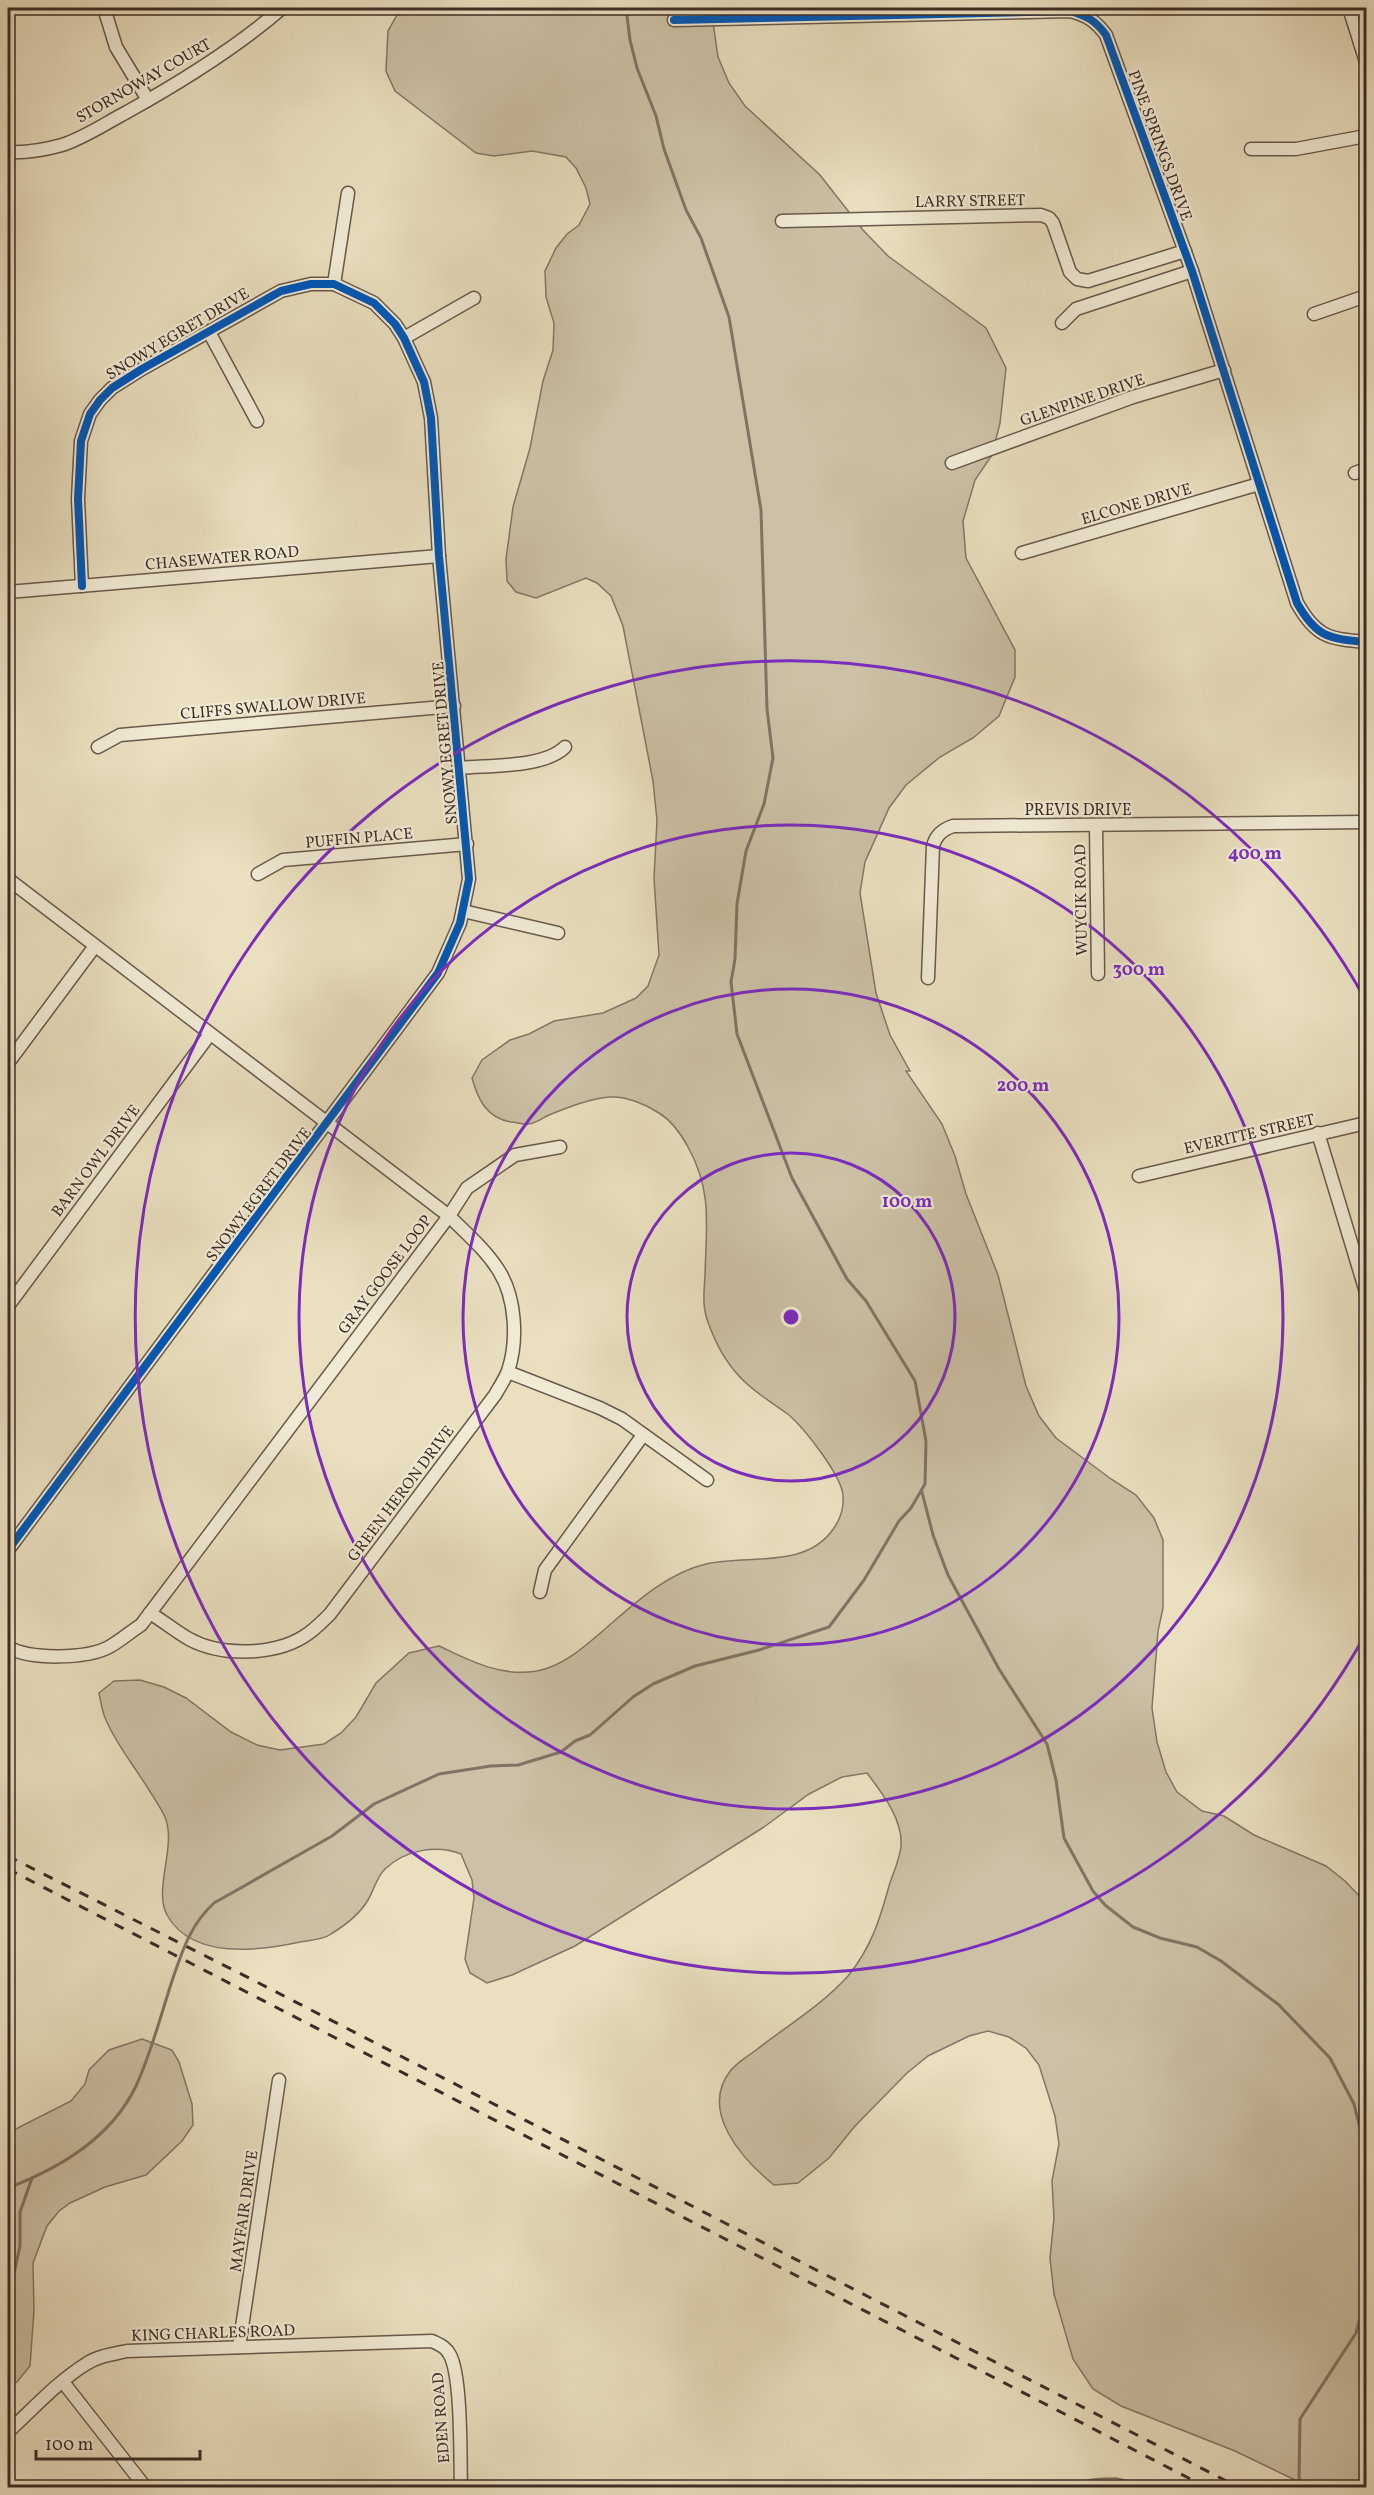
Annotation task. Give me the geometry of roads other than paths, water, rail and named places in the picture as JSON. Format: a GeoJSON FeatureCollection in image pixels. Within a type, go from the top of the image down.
{"type":"FeatureCollection","features":[{"type":"Feature","properties":{"kind":"street"},"geometry":{"type":"LineString","coordinates":[[104,8],[116,47],[148,100]]}},
{"type":"Feature","properties":{"kind":"street","name":"STORNOWAY COURT"},"geometry":{"type":"LineString","coordinates":[[8,152],[26,153],[63,145],[148,100],[215,58],[282,8]]}},
{"type":"Feature","properties":{"kind":"street"},"geometry":{"type":"LineString","coordinates":[[1349,8],[1366,62]]}},
{"type":"Feature","properties":{"kind":"street","name":"PINE SPRINGS DRIVE"},"geometry":{"type":"LineString","coordinates":[[674,20],[1070,11],[1082,14],[1098,25],[1106,35],[1192,271],[1297,603],[1306,620],[1326,636],[1338,640],[1366,642]]}},
{"type":"Feature","properties":{"kind":"street"},"geometry":{"type":"LineString","coordinates":[[1251,149],[1296,149],[1366,136]]}},
{"type":"Feature","properties":{"kind":"street"},"geometry":{"type":"LineString","coordinates":[[334,284],[348,193]]}},
{"type":"Feature","properties":{"kind":"street","name":"LARRY STREET"},"geometry":{"type":"LineString","coordinates":[[782,221],[1041,215],[1049,218],[1053,223],[1070,272],[1077,279],[1088,281],[1185,251]]}},
{"type":"Feature","properties":{"kind":"street"},"geometry":{"type":"LineString","coordinates":[[1062,323],[1076,309],[1192,271]]}},
{"type":"Feature","properties":{"kind":"street","name":"SNOWY EGRET DRIVE"},"geometry":{"type":"LineString","coordinates":[[8,1550],[438,973],[451,948],[463,911],[469,879],[440,556],[431,418],[424,382],[404,338],[390,318],[374,303],[334,284],[311,284],[281,291],[112,388],[90,414],[81,441],[79,468],[82,586]]}},
{"type":"Feature","properties":{"kind":"street"},"geometry":{"type":"LineString","coordinates":[[1314,314],[1366,296]]}},
{"type":"Feature","properties":{"kind":"street"},"geometry":{"type":"LineString","coordinates":[[404,338],[474,298]]}},
{"type":"Feature","properties":{"kind":"street"},"geometry":{"type":"LineString","coordinates":[[209,332],[257,421]]}},
{"type":"Feature","properties":{"kind":"street","name":"GLENPINE DRIVE"},"geometry":{"type":"LineString","coordinates":[[952,463],[1133,397],[1224,370]]}},
{"type":"Feature","properties":{"kind":"street","name":"ELCONE DRIVE"},"geometry":{"type":"LineString","coordinates":[[1022,553],[1259,484]]}},
{"type":"Feature","properties":{"kind":"street","name":"CHASEWATER ROAD"},"geometry":{"type":"LineString","coordinates":[[8,592],[440,556]]}},
{"type":"Feature","properties":{"kind":"street","name":"CLIFFS SWALLOW DRIVE"},"geometry":{"type":"LineString","coordinates":[[98,747],[120,735],[454,706]]}},
{"type":"Feature","properties":{"kind":"street"},"geometry":{"type":"LineString","coordinates":[[460,768],[534,761],[557,755],[565,747]]}},
{"type":"Feature","properties":{"kind":"street","name":"PREVIS DRIVE"},"geometry":{"type":"LineString","coordinates":[[928,978],[933,846],[940,833],[953,826],[1366,822]]}},
{"type":"Feature","properties":{"kind":"street","name":"WUYCIK ROAD"},"geometry":{"type":"LineString","coordinates":[[1096,826],[1098,974]]}},
{"type":"Feature","properties":{"kind":"street","name":"PUFFIN PLACE"},"geometry":{"type":"LineString","coordinates":[[258,874],[284,860],[466,844]]}},
{"type":"Feature","properties":{"kind":"street","name":"GRAY GOOSE LOOP"},"geometry":{"type":"LineString","coordinates":[[8,879],[449,1216],[141,1626],[108,1648],[82,1654],[42,1656],[15,1651],[8,1647]]}},
{"type":"Feature","properties":{"kind":"street"},"geometry":{"type":"LineString","coordinates":[[463,911],[558,933]]}},
{"type":"Feature","properties":{"kind":"street"},"geometry":{"type":"LineString","coordinates":[[8,1063],[95,946]]}},
{"type":"Feature","properties":{"kind":"street","name":"BARN OWL DRIVE"},"geometry":{"type":"LineString","coordinates":[[8,1306],[210,1034]]}},
{"type":"Feature","properties":{"kind":"street","name":"EVERITTE STREET"},"geometry":{"type":"LineString","coordinates":[[1138,1176],[1318,1133],[1366,1124]]}},
{"type":"Feature","properties":{"kind":"street"},"geometry":{"type":"LineString","coordinates":[[1318,1133],[1366,1292]]}},
{"type":"Feature","properties":{"kind":"street"},"geometry":{"type":"LineString","coordinates":[[449,1216],[467,1188],[515,1155],[560,1147]]}},
{"type":"Feature","properties":{"kind":"street","name":"GREEN HERON DRIVE"},"geometry":{"type":"LineString","coordinates":[[150,1613],[190,1640],[219,1650],[251,1651],[283,1646],[308,1634],[330,1614],[495,1395],[508,1372],[513,1331],[508,1291],[500,1272],[485,1251],[449,1216]]}},
{"type":"Feature","properties":{"kind":"street"},"geometry":{"type":"LineString","coordinates":[[508,1372],[622,1419],[707,1480]]}},
{"type":"Feature","properties":{"kind":"street"},"geometry":{"type":"LineString","coordinates":[[540,1592],[545,1570],[643,1435]]}},
{"type":"Feature","properties":{"kind":"street","name":"MAYFAIR DRIVE"},"geometry":{"type":"LineString","coordinates":[[239,2347],[279,2080]]}},
{"type":"Feature","properties":{"kind":"street","name":"KING CHARLES ROAD"},"geometry":{"type":"LineString","coordinates":[[8,2432],[87,2363],[126,2351],[432,2341],[446,2348]]}},
{"type":"Feature","properties":{"kind":"street","name":"EDEN ROAD"},"geometry":{"type":"LineString","coordinates":[[446,2348],[451,2357],[456,2382],[461,2487]]}},
{"type":"Feature","properties":{"kind":"street"},"geometry":{"type":"LineString","coordinates":[[63,2382],[146,2487]]}},
{"type":"Feature","properties":{"kind":"waterway"},"geometry":{"type":"LineString","coordinates":[[8,2188],[65,2161],[98,2136],[113,2121],[136,2086],[184,1947],[199,1919],[214,1903],[332,1836],[374,1804],[439,1774],[491,1766],[518,1765],[561,1752],[575,1741],[590,1735],[633,1697],[653,1684],[695,1666],[759,1650],[829,1627],[864,1580],[899,1521],[911,1508],[925,1484],[926,1441],[915,1381],[866,1301],[847,1279],[792,1178],[737,1034],[731,982],[735,959],[737,904],[746,851],[764,804],[773,758],[767,709],[761,510],[729,317],[701,238],[686,210],[664,149],[656,116],[637,68],[630,40],[626,8]]}},
{"type":"Feature","properties":{"kind":"waterway"},"geometry":{"type":"LineString","coordinates":[[922,1492],[933,1535],[948,1575],[999,1669],[1047,1744],[1056,1780],[1064,1838],[1093,1891],[1105,1905],[1133,1927],[1160,1938],[1197,1947],[1221,1961],[1279,2005],[1330,2058],[1354,2104],[1366,2153]]}},
{"type":"Feature","properties":{"kind":"waterway"},"geometry":{"type":"LineString","coordinates":[[8,2301],[20,2246],[20,2212],[32,2178]]}},
{"type":"Feature","properties":{"kind":"waterway"},"geometry":{"type":"LineString","coordinates":[[1299,2482],[1300,2419],[1356,2333],[1366,2295]]}},
{"type":"Feature","properties":{"kind":"railway"},"geometry":{"type":"LineString","coordinates":[[8,1856],[1240,2488]]}},
{"type":"Feature","properties":{"kind":"railway"},"geometry":{"type":"LineString","coordinates":[[8,1869],[1208,2488]]}}]}
